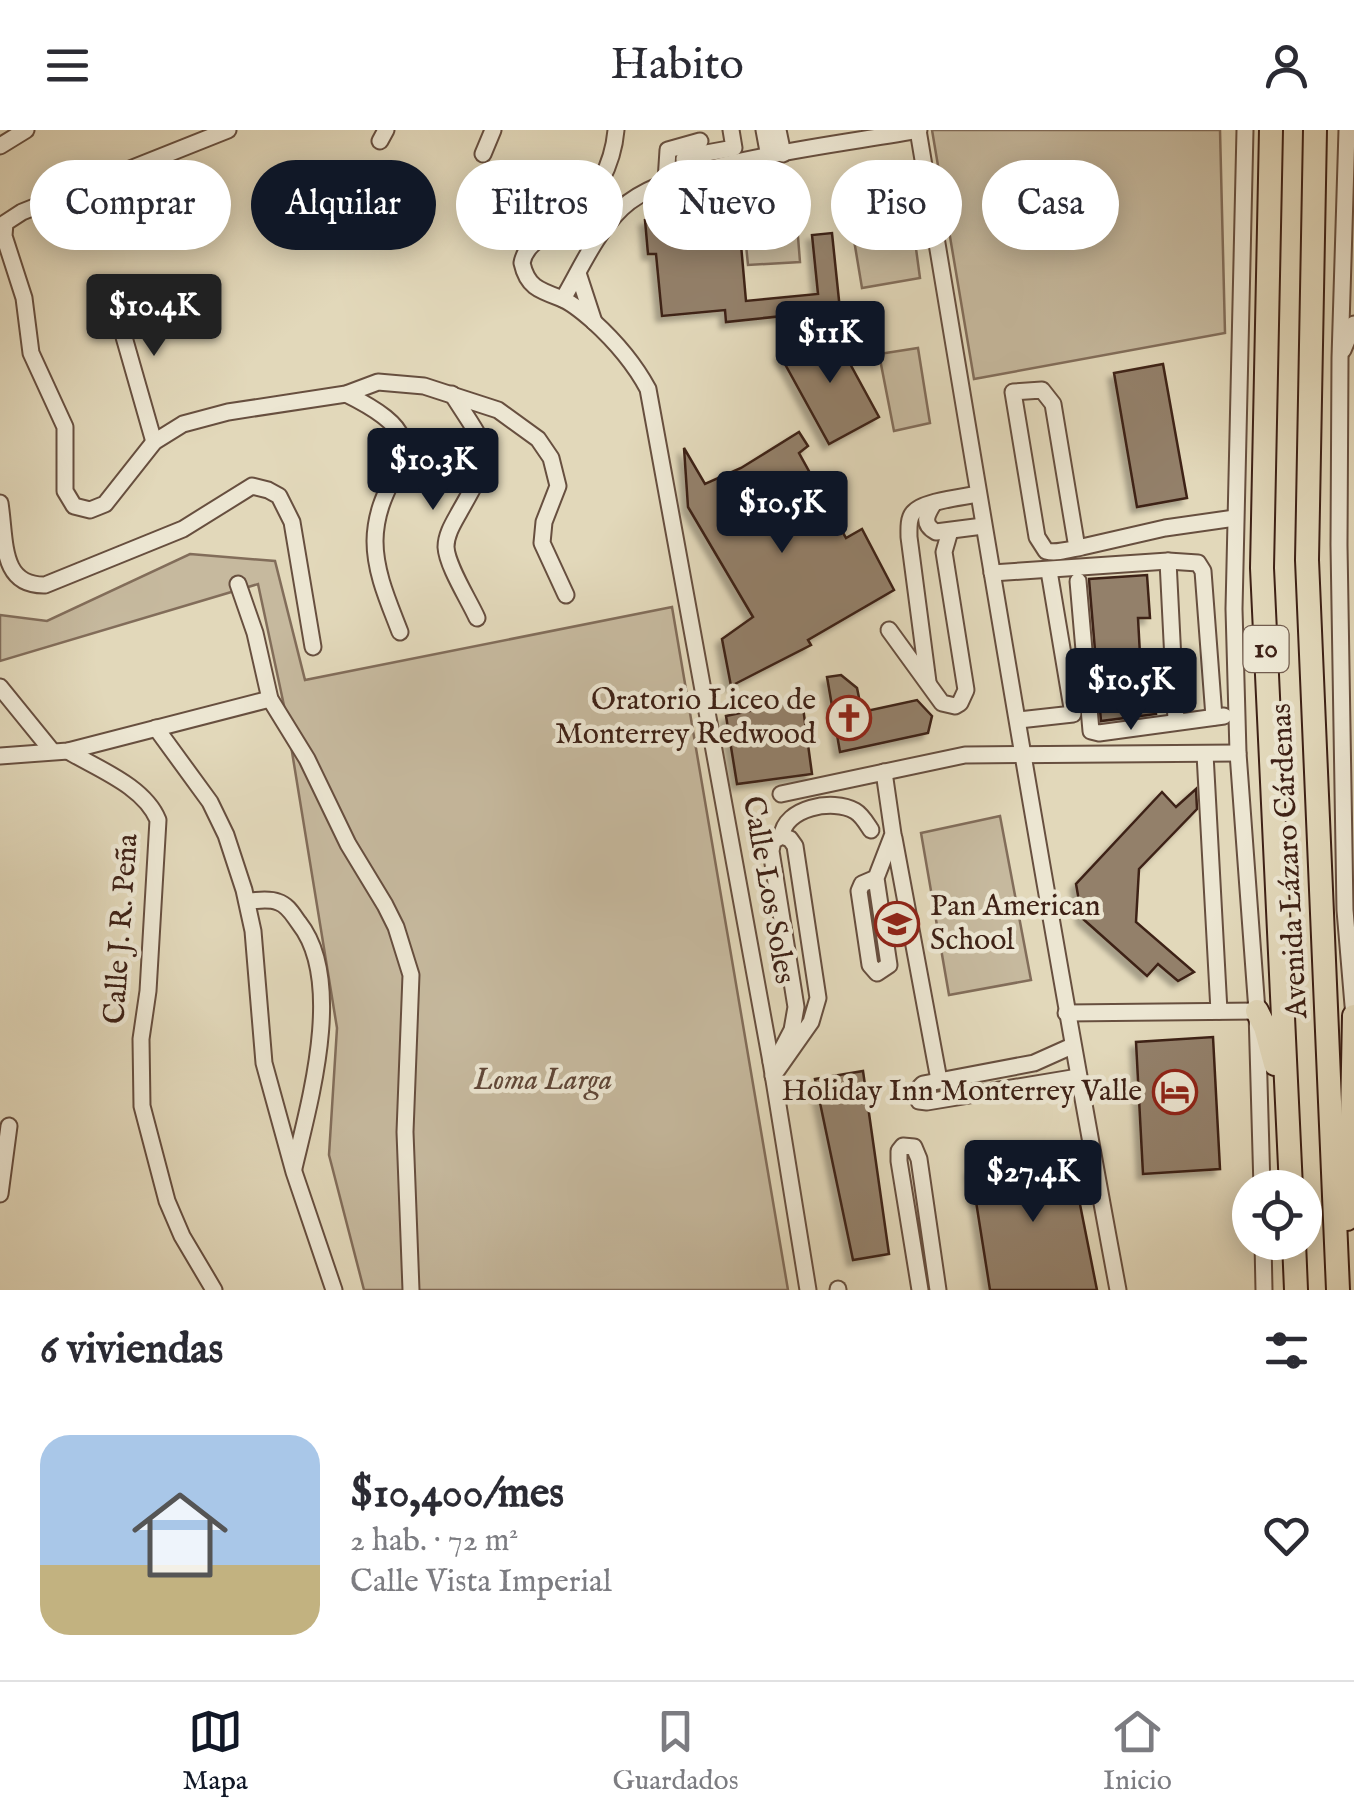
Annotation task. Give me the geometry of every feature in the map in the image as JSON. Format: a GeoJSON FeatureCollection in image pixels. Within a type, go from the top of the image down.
{"type":"FeatureCollection","features":[{"type":"Feature","properties":{"kind":"highway","name":"Avenida Lázaro Cárdenas"},"geometry":{"type":"LineString","coordinates":[[1270,130],[1262,568],[1291,1170]]}},
{"type":"Feature","properties":{"kind":"highway","name":"Avenida Lázaro Cárdenas"},"geometry":{"type":"LineString","coordinates":[[1315,130],[1307,560],[1338,1290]]}},
{"type":"Feature","properties":{"kind":"highway"},"geometry":{"type":"LineString","coordinates":[[1257,1011],[1272,1048],[1290,1170]]}},
{"type":"Feature","properties":{"kind":"highway"},"geometry":{"type":"LineString","coordinates":[[1337,1246],[1348,1216],[1350,1196],[1354,1017]]}},
{"type":"Feature","properties":{"kind":"highway"},"geometry":{"type":"LineString","coordinates":[[1295,1260],[1296,1290]]}},
{"type":"Feature","properties":{"kind":"street"},"geometry":{"type":"LineString","coordinates":[[0,146],[26,130]]}},
{"type":"Feature","properties":{"kind":"street"},"geometry":{"type":"LineString","coordinates":[[228,130],[22,212],[5,223],[4,236],[24,298],[32,353],[64,427],[69,501],[90,510],[104,504],[154,442],[183,424],[228,412],[346,394],[378,382],[396,382],[452,394],[498,410],[538,438],[551,458],[558,486],[544,522],[542,544],[566,595]]}},
{"type":"Feature","properties":{"kind":"street"},"geometry":{"type":"LineString","coordinates":[[483,154],[492,130]]}},
{"type":"Feature","properties":{"kind":"street","name":"Calle Los Soles"},"geometry":{"type":"LineString","coordinates":[[616,130],[601,182],[568,221],[524,254],[524,270],[532,286],[541,293],[563,299],[594,322],[634,363],[648,390],[772,1069],[808,1290]]}},
{"type":"Feature","properties":{"kind":"street"},"geometry":{"type":"LineString","coordinates":[[684,160],[734,148],[731,130]]}},
{"type":"Feature","properties":{"kind":"street"},"geometry":{"type":"LineString","coordinates":[[764,130],[776,155]]}},
{"type":"Feature","properties":{"kind":"street"},"geometry":{"type":"LineString","coordinates":[[776,155],[778,130]]}},
{"type":"Feature","properties":{"kind":"street","name":"Avenida Lázaro Cárdenas"},"geometry":{"type":"LineString","coordinates":[[1245,130],[1235,518],[1236,710],[1257,1011],[1261,1170]]}},
{"type":"Feature","properties":{"kind":"street","name":"Avenida Lázaro Cárdenas"},"geometry":{"type":"LineString","coordinates":[[1346,130],[1350,154],[1340,358],[1347,472],[1354,1017]]}},
{"type":"Feature","properties":{"kind":"street"},"geometry":{"type":"LineString","coordinates":[[754,160],[913,131],[929,196],[1066,1013],[1118,1290]]}},
{"type":"Feature","properties":{"kind":"street"},"geometry":{"type":"LineString","coordinates":[[667,160],[668,150],[700,140]]}},
{"type":"Feature","properties":{"kind":"street"},"geometry":{"type":"LineString","coordinates":[[563,299],[605,228],[621,209],[643,193]]}},
{"type":"Feature","properties":{"kind":"street"},"geometry":{"type":"LineString","coordinates":[[578,273],[594,322]]}},
{"type":"Feature","properties":{"kind":"street"},"geometry":{"type":"LineString","coordinates":[[110,288],[154,442]]}},
{"type":"Feature","properties":{"kind":"street"},"geometry":{"type":"LineString","coordinates":[[1340,358],[1354,324]]}},
{"type":"Feature","properties":{"kind":"street"},"geometry":{"type":"LineString","coordinates":[[1076,548],[1053,404],[1042,390],[1013,392],[1037,537],[1046,551],[1076,548],[1165,528],[1235,518]]}},
{"type":"Feature","properties":{"kind":"street"},"geometry":{"type":"LineString","coordinates":[[346,394],[389,418],[404,441],[375,539],[382,582],[400,632]]}},
{"type":"Feature","properties":{"kind":"street"},"geometry":{"type":"LineString","coordinates":[[452,394],[486,456],[481,474],[451,526],[446,546],[477,618]]}},
{"type":"Feature","properties":{"kind":"street"},"geometry":{"type":"LineString","coordinates":[[0,503],[0,551],[6,571],[14,579],[34,585],[57,582],[182,529],[247,488],[258,486],[279,496],[287,506],[313,648]]}},
{"type":"Feature","properties":{"kind":"street"},"geometry":{"type":"LineString","coordinates":[[929,686],[909,525],[913,512],[934,503],[978,494]]}},
{"type":"Feature","properties":{"kind":"street"},"geometry":{"type":"LineString","coordinates":[[934,503],[927,514],[928,526],[936,532],[983,526]]}},
{"type":"Feature","properties":{"kind":"street"},"geometry":{"type":"LineString","coordinates":[[888,630],[942,703],[948,706],[964,698],[966,690],[944,552],[950,531]]}},
{"type":"Feature","properties":{"kind":"street"},"geometry":{"type":"LineString","coordinates":[[992,574],[1193,561],[1204,571],[1214,712]]}},
{"type":"Feature","properties":{"kind":"street"},"geometry":{"type":"LineString","coordinates":[[1168,562],[1176,720]]}},
{"type":"Feature","properties":{"kind":"street"},"geometry":{"type":"LineString","coordinates":[[1019,720],[1073,714],[1049,570]]}},
{"type":"Feature","properties":{"kind":"street"},"geometry":{"type":"LineString","coordinates":[[1078,581],[1088,728],[1099,733],[1236,710]]}},
{"type":"Feature","properties":{"kind":"street"},"geometry":{"type":"LineString","coordinates":[[238,584],[255,633],[270,700],[307,759],[348,844],[385,904],[412,975],[405,1132],[412,1290]]}},
{"type":"Feature","properties":{"kind":"street","name":"Calle J. R. Peña"},"geometry":{"type":"LineString","coordinates":[[0,687],[60,751],[140,796],[158,820],[148,992],[141,1039],[142,1106],[167,1201],[182,1236],[214,1290]]}},
{"type":"Feature","properties":{"kind":"street"},"geometry":{"type":"LineString","coordinates":[[0,756],[60,751],[270,700]]}},
{"type":"Feature","properties":{"kind":"street"},"geometry":{"type":"LineString","coordinates":[[156,728],[210,802],[226,835],[247,901],[264,1063],[294,1172],[334,1290]]}},
{"type":"Feature","properties":{"kind":"street"},"geometry":{"type":"LineString","coordinates":[[781,794],[965,755],[1238,753]]}},
{"type":"Feature","properties":{"kind":"street"},"geometry":{"type":"LineString","coordinates":[[1205,754],[1219,1011]]}},
{"type":"Feature","properties":{"kind":"street"},"geometry":{"type":"LineString","coordinates":[[884,772],[938,1080]]}},
{"type":"Feature","properties":{"kind":"street"},"geometry":{"type":"LineString","coordinates":[[782,836],[788,818],[818,808],[857,812],[871,830]]}},
{"type":"Feature","properties":{"kind":"street"},"geometry":{"type":"LineString","coordinates":[[876,878],[862,884],[859,891],[870,965],[877,972],[890,965],[876,878],[893,834]]}},
{"type":"Feature","properties":{"kind":"street"},"geometry":{"type":"LineString","coordinates":[[782,836],[795,846],[818,998],[805,1032],[772,1069],[796,1014],[771,850],[773,841],[782,836]]}},
{"type":"Feature","properties":{"kind":"street"},"geometry":{"type":"LineString","coordinates":[[247,901],[284,904],[304,930],[316,959],[321,1002],[318,1060],[294,1172]]}},
{"type":"Feature","properties":{"kind":"street"},"geometry":{"type":"LineString","coordinates":[[796,1014],[816,1010]]}},
{"type":"Feature","properties":{"kind":"street"},"geometry":{"type":"LineString","coordinates":[[1066,1013],[1257,1011]]}},
{"type":"Feature","properties":{"kind":"street"},"geometry":{"type":"LineString","coordinates":[[1072,1046],[1034,1063],[917,1087],[919,1100],[1078,1077]]}},
{"type":"Feature","properties":{"kind":"street"},"geometry":{"type":"LineString","coordinates":[[1034,1063],[1040,1083]]}},
{"type":"Feature","properties":{"kind":"street"},"geometry":{"type":"LineString","coordinates":[[0,1194],[9,1126]]}},
{"type":"Feature","properties":{"kind":"street"},"geometry":{"type":"LineString","coordinates":[[920,1290],[899,1156],[901,1147],[912,1145],[919,1159],[938,1290]]}},
{"type":"Feature","properties":{"kind":"street"},"geometry":{"type":"LineString","coordinates":[[1263,1260],[1264,1290]]}},
{"type":"Feature","properties":{"kind":"green space"},"geometry":{"type":"Polygon","coordinates":[[[932,130],[1220,130],[1225,333],[974,379],[952,250],[962,250],[962,160],[937,160],[932,130]]]}},
{"type":"Feature","properties":{"kind":"green space"},"geometry":{"type":"Polygon","coordinates":[[[747,250],[799,250],[800,262],[748,265],[747,250]]]}},
{"type":"Feature","properties":{"kind":"green space"},"geometry":{"type":"Polygon","coordinates":[[[856,250],[916,250],[920,278],[862,288],[856,250]]]}},
{"type":"Feature","properties":{"kind":"green space"},"geometry":{"type":"Polygon","coordinates":[[[918,348],[930,423],[894,431],[879,354],[918,348]]]}},
{"type":"Feature","properties":{"kind":"green space","name":"Loma Larga"},"geometry":{"type":"Polygon","coordinates":[[[190,554],[275,561],[305,680],[672,607],[788,1290],[364,1290],[329,1155],[337,1028],[286,715],[258,584],[0,661],[0,615],[47,621],[190,554]]]}},
{"type":"Feature","properties":{"kind":"green space"},"geometry":{"type":"Polygon","coordinates":[[[1000,816],[1031,980],[949,995],[921,833],[1000,816]]]}},
{"type":"Feature","properties":{"kind":"building"},"geometry":{"type":"Polygon","coordinates":[[[831,233],[840,310],[726,322],[725,310],[662,316],[656,254],[648,254],[648,250],[741,250],[746,301],[818,294],[812,235],[831,233]]]}},
{"type":"Feature","properties":{"kind":"building"},"geometry":{"type":"Polygon","coordinates":[[[830,327],[879,417],[829,444],[780,355],[830,327]]]}},
{"type":"Feature","properties":{"kind":"building"},"geometry":{"type":"Polygon","coordinates":[[[1163,364],[1187,498],[1137,507],[1114,373],[1163,364]]]}},
{"type":"Feature","properties":{"kind":"building"},"geometry":{"type":"Polygon","coordinates":[[[799,432],[808,446],[799,453],[846,538],[862,529],[894,590],[808,640],[811,645],[731,686],[722,639],[753,617],[688,507],[684,448],[705,484],[741,468],[799,432]]]}},
{"type":"Feature","properties":{"kind":"building"},"geometry":{"type":"Polygon","coordinates":[[[1147,575],[1150,618],[1138,618],[1142,692],[1154,691],[1156,714],[1101,721],[1089,579],[1147,575]]]}},
{"type":"Feature","properties":{"kind":"building"},"geometry":{"type":"Polygon","coordinates":[[[841,675],[857,688],[862,712],[917,700],[932,716],[928,733],[840,752],[827,677],[841,675]]]}},
{"type":"Feature","properties":{"kind":"building"},"geometry":{"type":"Polygon","coordinates":[[[802,700],[812,774],[737,784],[726,716],[802,700]]]}},
{"type":"Feature","properties":{"kind":"building"},"geometry":{"type":"Polygon","coordinates":[[[1196,789],[1197,809],[1139,869],[1136,922],[1194,972],[1178,981],[1158,964],[1147,976],[1082,918],[1076,884],[1162,792],[1176,807],[1196,789]]]}},
{"type":"Feature","properties":{"kind":"building"},"geometry":{"type":"Polygon","coordinates":[[[1213,1037],[1220,1169],[1143,1174],[1136,1042],[1213,1037]]]}},
{"type":"Feature","properties":{"kind":"building"},"geometry":{"type":"Polygon","coordinates":[[[863,1071],[889,1254],[853,1260],[815,1079],[863,1071]]]}},
{"type":"Feature","properties":{"kind":"building"},"geometry":{"type":"Polygon","coordinates":[[[1069,1149],[1097,1290],[990,1290],[971,1170],[1069,1149]]]}},
{"type":"Feature","properties":{"kind":"place","name":"Oratorio Liceo de Monterrey Redwood"},"geometry":{"type":"Point","coordinates":[849,718]}},
{"type":"Feature","properties":{"kind":"place","name":"Pan American School"},"geometry":{"type":"Point","coordinates":[897,924]}},
{"type":"Feature","properties":{"kind":"place","name":"Holiday Inn Monterrey Valle"},"geometry":{"type":"Point","coordinates":[1175,1092]}}]}
